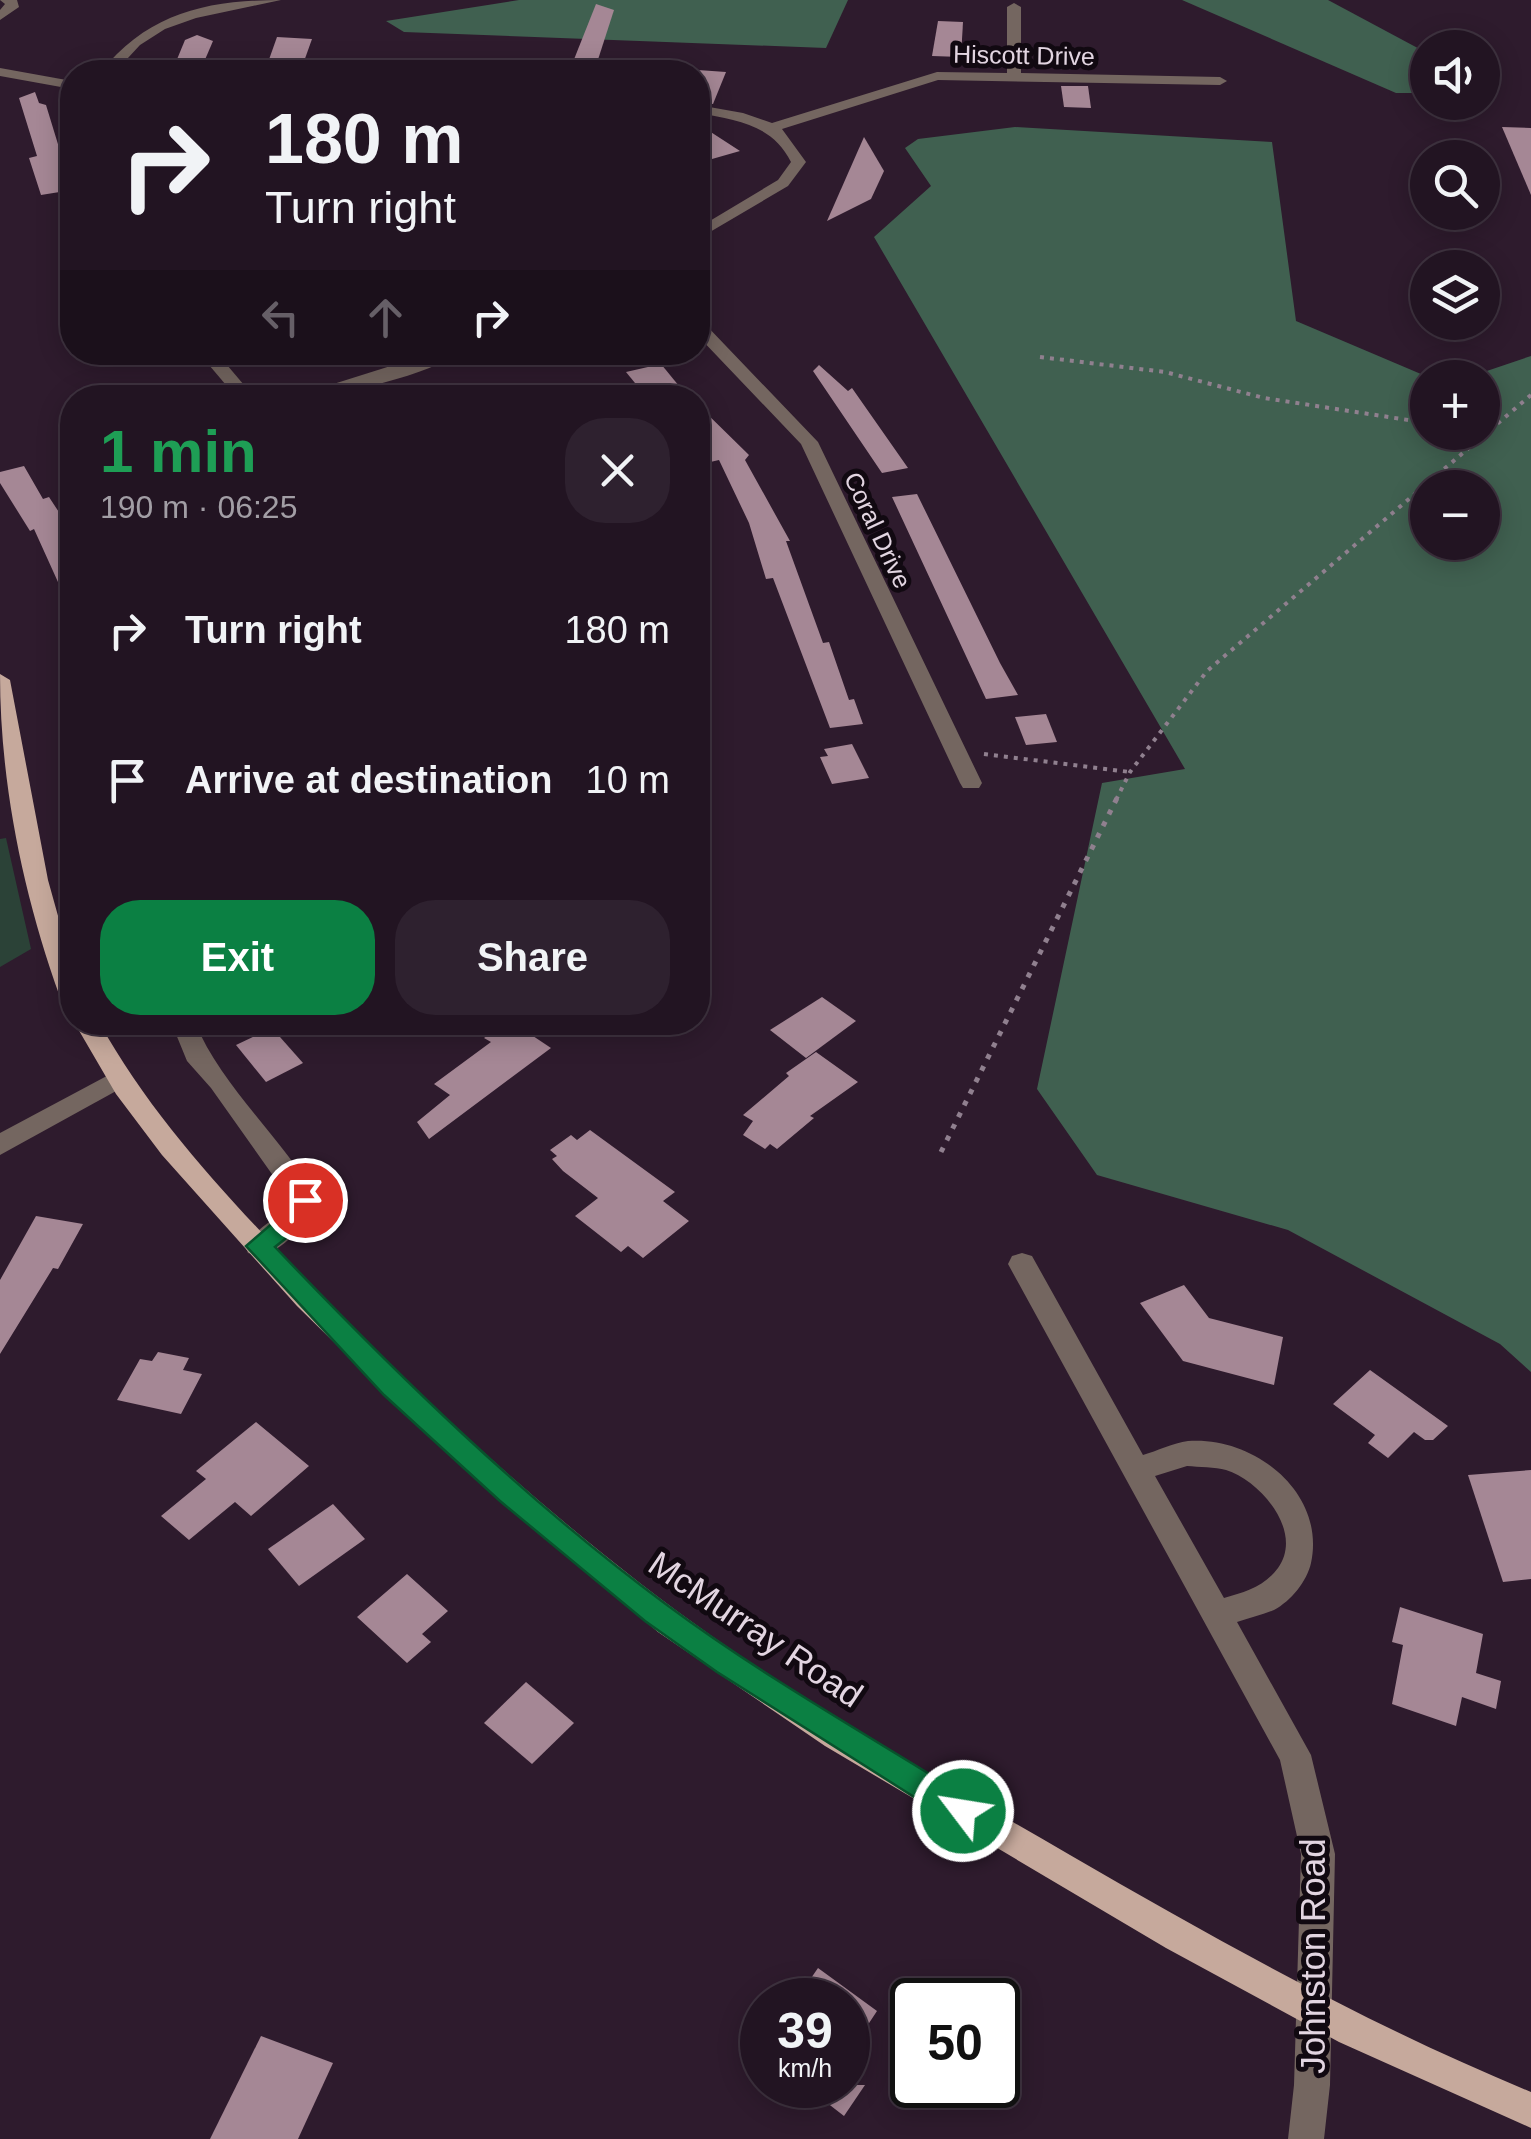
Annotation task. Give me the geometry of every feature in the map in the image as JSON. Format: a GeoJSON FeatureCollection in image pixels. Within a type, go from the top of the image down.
{"type":"FeatureCollection","features":[{"type":"Feature","properties":{"kind":"main road"},"geometry":{"type":"LineString","coordinates":[[0,680],[30,851],[60,955]]}},
{"type":"Feature","properties":{"kind":"main road","name":"McMurray Road"},"geometry":{"type":"LineString","coordinates":[[93,1035],[118,1079],[183,1164],[407,1400],[510,1492],[680,1631],[963,1811],[1312,2009],[1395,2051],[1531,2110]]}},
{"type":"Feature","properties":{"kind":"street"},"geometry":{"type":"LineString","coordinates":[[0,16],[12,7],[12,2],[3,0]]}},
{"type":"Feature","properties":{"kind":"street"},"geometry":{"type":"LineString","coordinates":[[119,60],[142,36],[163,24],[274,0]]}},
{"type":"Feature","properties":{"kind":"street"},"geometry":{"type":"LineString","coordinates":[[1014,8],[1014,75]]}},
{"type":"Feature","properties":{"kind":"street"},"geometry":{"type":"LineString","coordinates":[[0,72],[60,83]]}},
{"type":"Feature","properties":{"kind":"street","name":"Hiscott Drive"},"geometry":{"type":"LineString","coordinates":[[775,127],[937,76],[1220,82]]}},
{"type":"Feature","properties":{"kind":"street"},"geometry":{"type":"LineString","coordinates":[[710,113],[775,127],[792,144],[799,162],[783,183],[710,227]]}},
{"type":"Feature","properties":{"kind":"street","name":"Coral Drive"},"geometry":{"type":"LineString","coordinates":[[710,340],[808,442],[971,783]]}},
{"type":"Feature","properties":{"kind":"street"},"geometry":{"type":"LineString","coordinates":[[217,365],[235,385]]}},
{"type":"Feature","properties":{"kind":"street"},"geometry":{"type":"LineString","coordinates":[[346,385],[419,365]]}},
{"type":"Feature","properties":{"kind":"street"},"geometry":{"type":"LineString","coordinates":[[189,1035],[196,1056],[220,1082],[305,1200],[290,1222],[258,1246]]}},
{"type":"Feature","properties":{"kind":"street"},"geometry":{"type":"LineString","coordinates":[[0,1145],[118,1079]]}},
{"type":"Feature","properties":{"kind":"street","name":"Johnston Road"},"geometry":{"type":"LineString","coordinates":[[1022,1264],[1295,1756],[1309,1802],[1318,1869],[1312,2085],[1306,2139]]}},
{"type":"Feature","properties":{"kind":"street"},"geometry":{"type":"LineString","coordinates":[[1138,1469],[1164,1456],[1194,1451],[1226,1456],[1269,1480],[1297,1517],[1302,1546],[1295,1573],[1277,1596],[1250,1610],[1217,1614]]}},
{"type":"Feature","properties":{"kind":"path"},"geometry":{"type":"LineString","coordinates":[[1040,357],[1166,372],[1264,398],[1410,420]]}},
{"type":"Feature","properties":{"kind":"path"},"geometry":{"type":"LineString","coordinates":[[1500,419],[1531,395]]}},
{"type":"Feature","properties":{"kind":"path"},"geometry":{"type":"LineString","coordinates":[[941,1152],[1130,772],[1207,671],[1463,450]]}},
{"type":"Feature","properties":{"kind":"path"},"geometry":{"type":"LineString","coordinates":[[954,751],[1130,772]]}},
{"type":"Feature","properties":{"kind":"green space"},"geometry":{"type":"Polygon","coordinates":[[[519,0],[848,0],[826,48],[404,32],[386,21],[519,0]]]}},
{"type":"Feature","properties":{"kind":"green space"},"geometry":{"type":"Polygon","coordinates":[[[1182,0],[1328,0],[1410,44],[1410,93],[1396,93],[1182,0]]]}},
{"type":"Feature","properties":{"kind":"green space"},"geometry":{"type":"Polygon","coordinates":[[[1015,127],[1272,142],[1296,321],[1410,369],[1410,450],[1500,450],[1500,366],[1531,356],[1531,1372],[1500,1344],[1288,1230],[1097,1175],[1037,1089],[1102,783],[1185,769],[874,237],[931,186],[905,148],[918,139],[1015,127]]]}},
{"type":"Feature","properties":{"kind":"green space"},"geometry":{"type":"Polygon","coordinates":[[[6,838],[31,949],[0,967],[0,839],[6,838]]]}},
{"type":"Feature","properties":{"kind":"building"},"geometry":{"type":"Polygon","coordinates":[[[596,4],[614,10],[598,60],[574,60],[596,4]]]}},
{"type":"Feature","properties":{"kind":"building"},"geometry":{"type":"Polygon","coordinates":[[[938,21],[963,22],[961,57],[932,56],[938,21]]]}},
{"type":"Feature","properties":{"kind":"building"},"geometry":{"type":"Polygon","coordinates":[[[197,35],[213,41],[205,60],[177,60],[185,40],[197,35]]]}},
{"type":"Feature","properties":{"kind":"building"},"geometry":{"type":"Polygon","coordinates":[[[277,37],[312,39],[304,60],[269,60],[277,37]]]}},
{"type":"Feature","properties":{"kind":"building"},"geometry":{"type":"Polygon","coordinates":[[[710,71],[726,72],[713,104],[710,71]]]}},
{"type":"Feature","properties":{"kind":"building"},"geometry":{"type":"Polygon","coordinates":[[[1061,86],[1088,86],[1091,108],[1064,107],[1061,86]]]}},
{"type":"Feature","properties":{"kind":"building"},"geometry":{"type":"Polygon","coordinates":[[[35,92],[39,103],[46,105],[60,151],[60,192],[41,195],[29,158],[37,156],[19,98],[35,92]]]}},
{"type":"Feature","properties":{"kind":"building"},"geometry":{"type":"Polygon","coordinates":[[[1502,127],[1531,128],[1531,195],[1502,127]]]}},
{"type":"Feature","properties":{"kind":"building"},"geometry":{"type":"Polygon","coordinates":[[[710,132],[740,151],[710,160],[710,132]]]}},
{"type":"Feature","properties":{"kind":"building"},"geometry":{"type":"Polygon","coordinates":[[[864,137],[884,171],[871,199],[827,221],[864,137]]]}},
{"type":"Feature","properties":{"kind":"building"},"geometry":{"type":"Polygon","coordinates":[[[662,365],[678,385],[637,385],[626,372],[662,365]]]}},
{"type":"Feature","properties":{"kind":"building"},"geometry":{"type":"Polygon","coordinates":[[[819,365],[848,391],[852,388],[908,468],[882,473],[813,371],[819,365]]]}},
{"type":"Feature","properties":{"kind":"building"},"geometry":{"type":"Polygon","coordinates":[[[710,417],[749,455],[745,460],[790,541],[786,541],[823,643],[829,642],[849,700],[854,699],[863,724],[830,728],[773,578],[766,579],[749,523],[719,460],[710,462],[710,417]]]}},
{"type":"Feature","properties":{"kind":"building"},"geometry":{"type":"Polygon","coordinates":[[[24,466],[43,499],[49,497],[60,514],[60,586],[34,529],[30,531],[0,483],[0,472],[24,466]]]}},
{"type":"Feature","properties":{"kind":"building"},"geometry":{"type":"Polygon","coordinates":[[[917,494],[1018,695],[986,699],[892,497],[917,494]]]}},
{"type":"Feature","properties":{"kind":"building"},"geometry":{"type":"Polygon","coordinates":[[[1046,714],[1057,742],[1026,745],[1015,717],[1046,714]]]}},
{"type":"Feature","properties":{"kind":"building"},"geometry":{"type":"Polygon","coordinates":[[[852,744],[869,778],[832,784],[820,757],[828,756],[824,749],[852,744]]]}},
{"type":"Feature","properties":{"kind":"building"},"geometry":{"type":"Polygon","coordinates":[[[822,997],[856,1021],[806,1058],[770,1030],[822,997]]]}},
{"type":"Feature","properties":{"kind":"building"},"geometry":{"type":"Polygon","coordinates":[[[257,1035],[278,1035],[303,1063],[266,1082],[236,1045],[257,1035]]]}},
{"type":"Feature","properties":{"kind":"building"},"geometry":{"type":"Polygon","coordinates":[[[532,1035],[551,1048],[429,1139],[417,1122],[450,1095],[434,1084],[491,1042],[484,1038],[532,1035]]]}},
{"type":"Feature","properties":{"kind":"building"},"geometry":{"type":"Polygon","coordinates":[[[816,1052],[858,1082],[810,1116],[814,1118],[777,1149],[770,1144],[765,1149],[743,1135],[753,1121],[743,1115],[789,1076],[786,1073],[816,1052]]]}},
{"type":"Feature","properties":{"kind":"building"},"geometry":{"type":"Polygon","coordinates":[[[590,1130],[675,1192],[663,1201],[689,1221],[643,1258],[628,1246],[621,1252],[575,1216],[598,1198],[563,1171],[552,1159],[557,1156],[550,1150],[571,1135],[577,1140],[590,1130]]]}},
{"type":"Feature","properties":{"kind":"building"},"geometry":{"type":"Polygon","coordinates":[[[36,1216],[83,1224],[58,1269],[53,1268],[0,1354],[0,1280],[36,1216]]]}},
{"type":"Feature","properties":{"kind":"building"},"geometry":{"type":"Polygon","coordinates":[[[1184,1285],[1209,1318],[1283,1337],[1274,1385],[1183,1361],[1140,1303],[1184,1285]]]}},
{"type":"Feature","properties":{"kind":"building"},"geometry":{"type":"Polygon","coordinates":[[[158,1352],[189,1358],[183,1370],[202,1374],[181,1414],[117,1400],[140,1359],[152,1361],[158,1352]]]}},
{"type":"Feature","properties":{"kind":"building"},"geometry":{"type":"Polygon","coordinates":[[[1370,1370],[1448,1426],[1433,1440],[1425,1440],[1414,1432],[1388,1458],[1368,1443],[1375,1435],[1333,1404],[1370,1370]]]}},
{"type":"Feature","properties":{"kind":"building"},"geometry":{"type":"Polygon","coordinates":[[[256,1422],[309,1466],[251,1516],[235,1502],[189,1540],[161,1516],[206,1479],[196,1471],[256,1422]]]}},
{"type":"Feature","properties":{"kind":"building"},"geometry":{"type":"Polygon","coordinates":[[[1531,1470],[1531,1579],[1503,1582],[1468,1475],[1531,1470]]]}},
{"type":"Feature","properties":{"kind":"building"},"geometry":{"type":"Polygon","coordinates":[[[333,1504],[365,1539],[299,1586],[268,1549],[333,1504]]]}},
{"type":"Feature","properties":{"kind":"building"},"geometry":{"type":"Polygon","coordinates":[[[407,1574],[448,1611],[422,1634],[431,1642],[407,1663],[357,1617],[407,1574]]]}},
{"type":"Feature","properties":{"kind":"building"},"geometry":{"type":"Polygon","coordinates":[[[1400,1607],[1483,1634],[1476,1673],[1501,1681],[1496,1709],[1462,1697],[1456,1726],[1392,1704],[1403,1645],[1392,1642],[1400,1607]]]}},
{"type":"Feature","properties":{"kind":"building"},"geometry":{"type":"Polygon","coordinates":[[[526,1682],[574,1723],[532,1764],[484,1723],[526,1682]]]}},
{"type":"Feature","properties":{"kind":"building"},"geometry":{"type":"Polygon","coordinates":[[[818,1968],[832,1978],[811,1978],[818,1968]]]}},
{"type":"Feature","properties":{"kind":"building"},"geometry":{"type":"Polygon","coordinates":[[[261,2036],[333,2063],[298,2139],[210,2139],[261,2036]]]}},
{"type":"Feature","properties":{"kind":"building"},"geometry":{"type":"Polygon","coordinates":[[[834,2108],[849,2108],[844,2116],[834,2108]]]}},
{"type":"Feature","properties":{"kind":"route"},"geometry":{"type":"LineString","coordinates":[[305,1200],[290,1222],[258,1246],[393,1387],[510,1492],[655,1612],[705,1649],[963,1811]]}}]}
